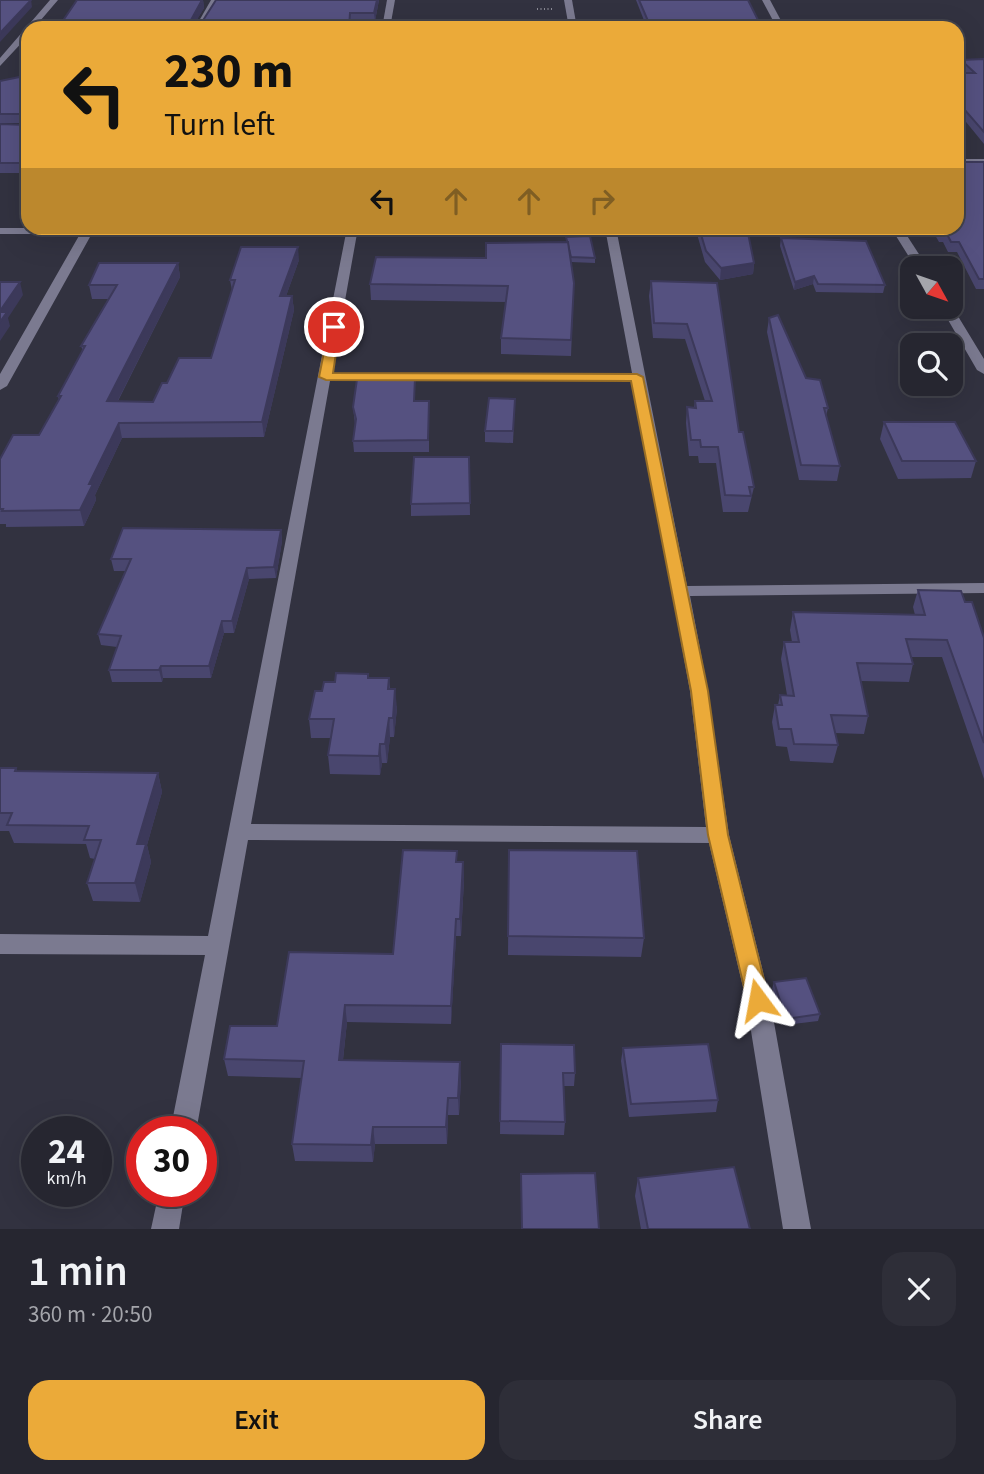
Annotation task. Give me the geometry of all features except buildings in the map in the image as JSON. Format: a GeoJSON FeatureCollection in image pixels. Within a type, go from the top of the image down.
{"type":"FeatureCollection","features":[{"type":"Feature","properties":{"kind":"street"},"geometry":{"type":"LineString","coordinates":[[36,21],[54,0]]}},
{"type":"Feature","properties":{"kind":"street"},"geometry":{"type":"LineString","coordinates":[[203,21],[215,0]]}},
{"type":"Feature","properties":{"kind":"street"},"geometry":{"type":"LineString","coordinates":[[387,21],[391,0]]}},
{"type":"Feature","properties":{"kind":"street"},"geometry":{"type":"LineString","coordinates":[[568,0],[572,21]]}},
{"type":"Feature","properties":{"kind":"street"},"geometry":{"type":"LineString","coordinates":[[766,0],[777,21]]}},
{"type":"Feature","properties":{"kind":"street"},"geometry":{"type":"LineString","coordinates":[[0,63],[21,38]]}},
{"type":"Feature","properties":{"kind":"street"},"geometry":{"type":"LineString","coordinates":[[964,162],[984,162]]}},
{"type":"Feature","properties":{"kind":"street"},"geometry":{"type":"LineString","coordinates":[[0,231],[21,231]]}},
{"type":"Feature","properties":{"kind":"street"},"geometry":{"type":"LineString","coordinates":[[0,386],[4,371],[84,235]]}},
{"type":"Feature","properties":{"kind":"street"},"geometry":{"type":"LineString","coordinates":[[186,1116],[351,235]]}},
{"type":"Feature","properties":{"kind":"street"},"geometry":{"type":"LineString","coordinates":[[612,235],[637,377],[699,691],[718,835],[758,1000],[797,1229]]}},
{"type":"Feature","properties":{"kind":"street"},"geometry":{"type":"LineString","coordinates":[[901,235],[914,256]]}},
{"type":"Feature","properties":{"kind":"street"},"geometry":{"type":"LineString","coordinates":[[954,319],[984,370]]}},
{"type":"Feature","properties":{"kind":"street"},"geometry":{"type":"LineString","coordinates":[[968,342],[984,342]]}},
{"type":"Feature","properties":{"kind":"street"},"geometry":{"type":"LineString","coordinates":[[326,377],[637,377]]}},
{"type":"Feature","properties":{"kind":"street"},"geometry":{"type":"LineString","coordinates":[[679,591],[984,588]]}},
{"type":"Feature","properties":{"kind":"street"},"geometry":{"type":"LineString","coordinates":[[238,832],[718,835]]}},
{"type":"Feature","properties":{"kind":"street"},"geometry":{"type":"LineString","coordinates":[[0,944],[219,946]]}},
{"type":"Feature","properties":{"kind":"street"},"geometry":{"type":"LineString","coordinates":[[165,1229],[169,1207]]}},
{"type":"Feature","properties":{"kind":"route"},"geometry":{"type":"LineString","coordinates":[[334,327],[326,377],[637,377],[699,691],[718,835],[758,1000]]}}]}
